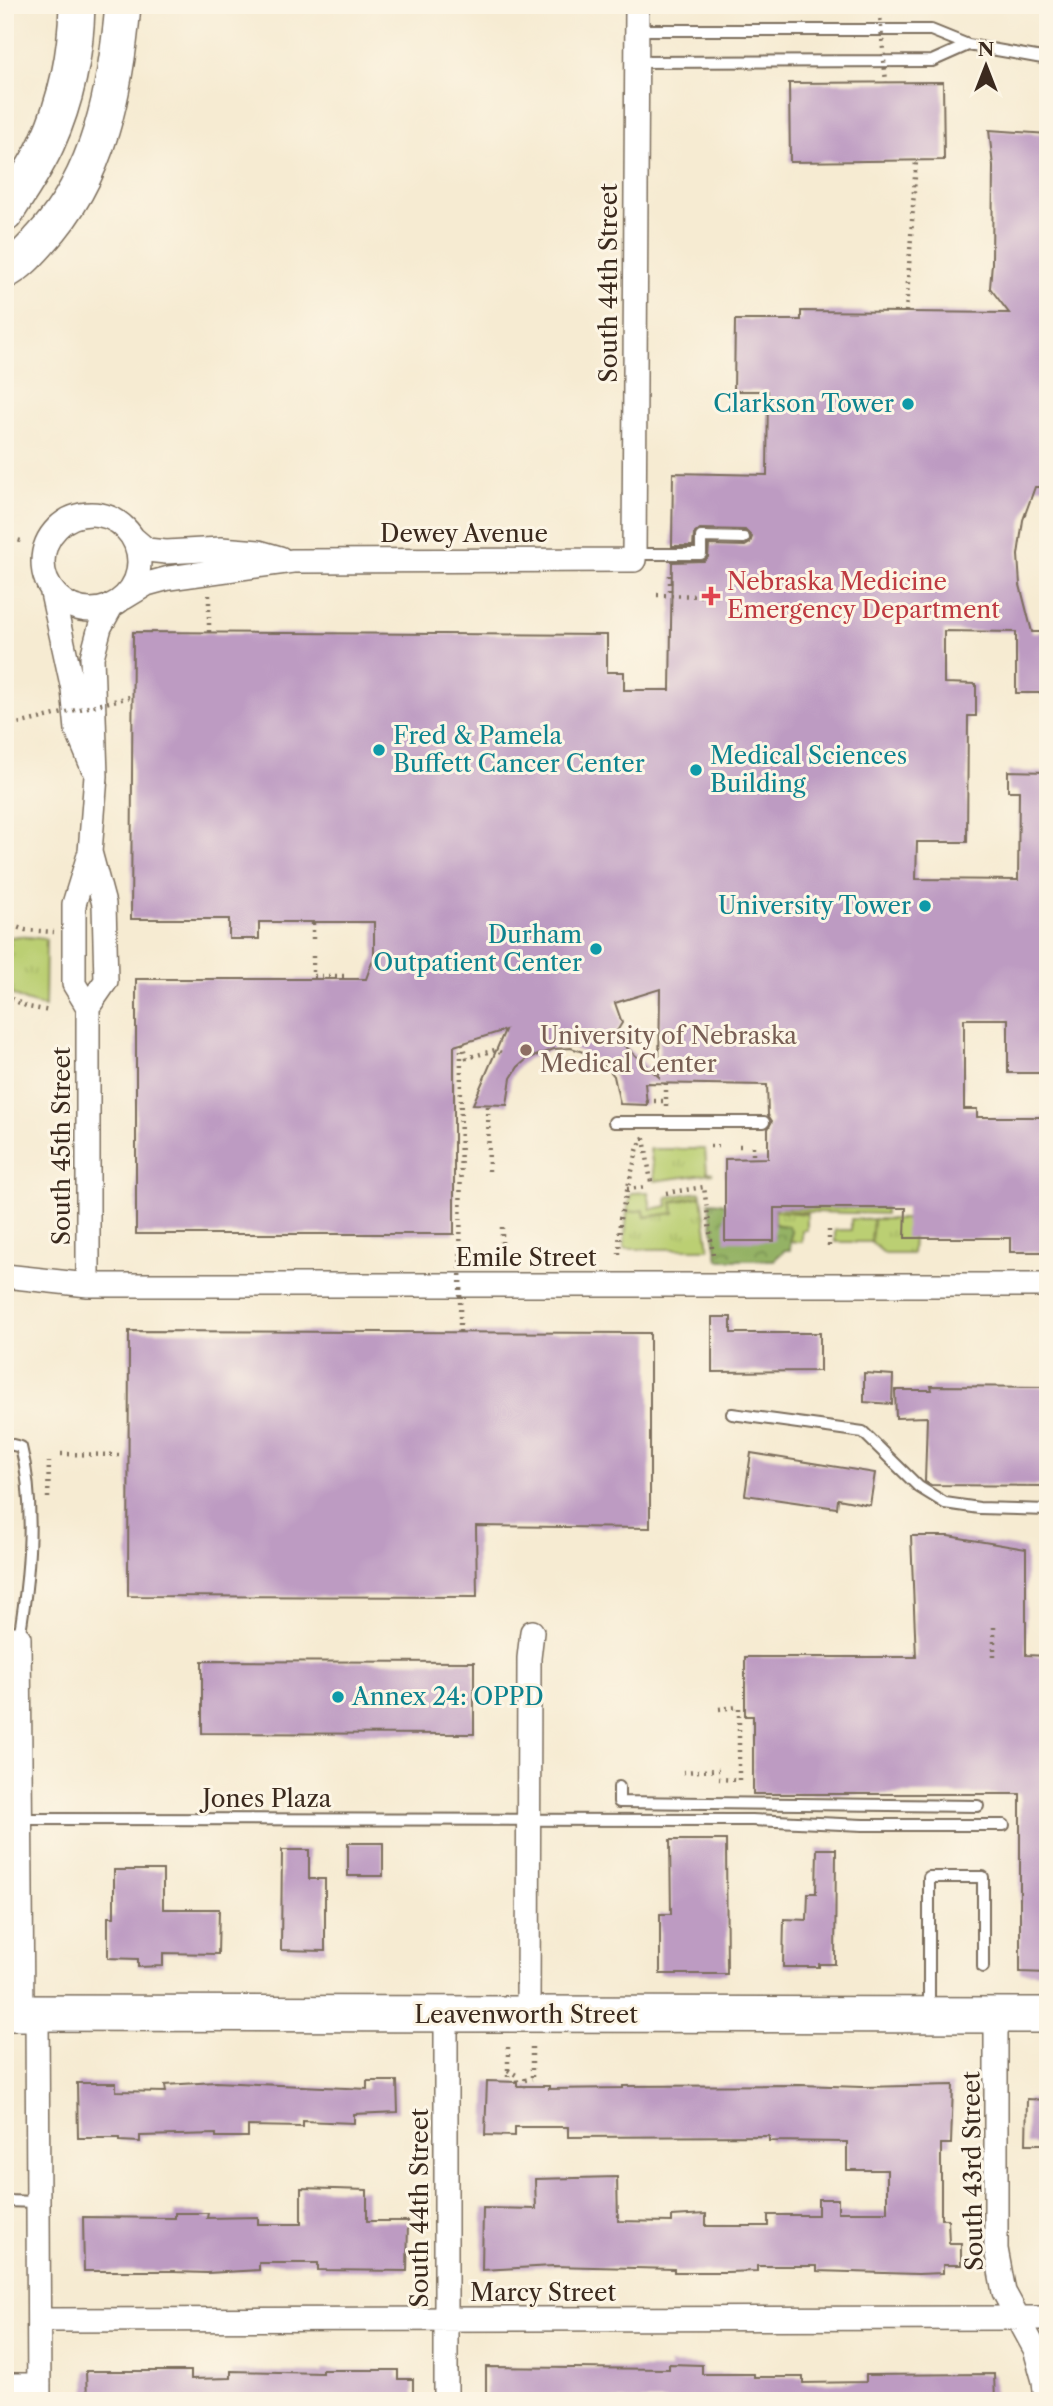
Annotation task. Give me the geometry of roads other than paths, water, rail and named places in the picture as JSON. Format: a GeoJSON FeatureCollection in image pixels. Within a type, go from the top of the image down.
{"type":"FeatureCollection","features":[{"type":"Feature","properties":{"kind":"main road"},"geometry":{"type":"LineString","coordinates":[[5,214],[46,146],[60,110],[71,73],[77,5]]}},
{"type":"Feature","properties":{"kind":"main road"},"geometry":{"type":"LineString","coordinates":[[5,271],[54,226],[70,201],[96,145],[114,85],[123,5]]}},
{"type":"Feature","properties":{"kind":"main road","name":"Leavenworth Street"},"geometry":{"type":"LineString","coordinates":[[21,2013],[446,2015],[530,2031],[929,2015],[1048,2015]]}},
{"type":"Feature","properties":{"kind":"street","name":"South 44th Street"},"geometry":{"type":"LineString","coordinates":[[634,557],[636,5]]}},
{"type":"Feature","properties":{"kind":"street","name":"South 45th Street"},"geometry":{"type":"LineString","coordinates":[[88,1285],[88,1007],[74,984],[74,904],[90,852],[96,776],[91,664],[100,627],[134,585],[139,569],[139,553],[133,538],[123,525],[109,517],[85,514],[63,522],[51,533],[43,555],[45,579],[52,593],[73,689],[77,730],[96,776]]}},
{"type":"Feature","properties":{"kind":"street","name":"Dewey Avenue"},"geometry":{"type":"LineString","coordinates":[[133,538],[147,550],[166,552],[221,549],[247,551],[293,561]]}},
{"type":"Feature","properties":{"kind":"street","name":"Dewey Avenue"},"geometry":{"type":"LineString","coordinates":[[118,602],[147,584],[169,578],[293,561],[634,557]]}},
{"type":"Feature","properties":{"kind":"street"},"geometry":{"type":"LineString","coordinates":[[52,593],[79,610],[95,611],[118,602]]}},
{"type":"Feature","properties":{"kind":"street","name":"South 45th Street"},"geometry":{"type":"LineString","coordinates":[[88,1007],[106,981],[104,904],[90,852]]}},
{"type":"Feature","properties":{"kind":"street","name":"Emile Street"},"geometry":{"type":"LineString","coordinates":[[5,1276],[88,1285],[1048,1285]]}},
{"type":"Feature","properties":{"kind":"street"},"geometry":{"type":"LineString","coordinates":[[530,2031],[531,1632]]}},
{"type":"Feature","properties":{"kind":"street"},"geometry":{"type":"LineString","coordinates":[[5,2385],[39,2393],[38,2202],[21,2013],[13,1819],[12,1638]]}},
{"type":"Feature","properties":{"kind":"street","name":"South 44th Street"},"geometry":{"type":"LineString","coordinates":[[446,2015],[446,2401]]}},
{"type":"Feature","properties":{"kind":"street","name":"South 43rd Street"},"geometry":{"type":"LineString","coordinates":[[996,2015],[996,2249],[1004,2292],[1035,2349],[1044,2381],[1046,2401]]}},
{"type":"Feature","properties":{"kind":"street","name":"Marcy Street"},"geometry":{"type":"LineString","coordinates":[[39,2320],[1048,2318]]}},
{"type":"Feature","properties":{"kind":"lane"},"geometry":{"type":"LineString","coordinates":[[636,30],[931,30],[968,44],[1048,58]]}},
{"type":"Feature","properties":{"kind":"lane"},"geometry":{"type":"LineString","coordinates":[[636,62],[932,61],[968,44]]}},
{"type":"Feature","properties":{"kind":"lane"},"geometry":{"type":"LineString","coordinates":[[634,557],[701,554],[701,537],[744,538]]}},
{"type":"Feature","properties":{"kind":"lane"},"geometry":{"type":"LineString","coordinates":[[614,1122],[764,1122]]}},
{"type":"Feature","properties":{"kind":"lane"},"geometry":{"type":"LineString","coordinates":[[732,1414],[863,1432],[919,1487],[945,1503],[979,1508],[1048,1510]]}},
{"type":"Feature","properties":{"kind":"lane"},"geometry":{"type":"LineString","coordinates":[[5,1443],[21,1447],[28,1475],[28,1586],[12,1638]]}},
{"type":"Feature","properties":{"kind":"lane"},"geometry":{"type":"LineString","coordinates":[[619,1787],[619,1802],[978,1806]]}},
{"type":"Feature","properties":{"kind":"lane","name":"Jones Plaza"},"geometry":{"type":"LineString","coordinates":[[13,1819],[752,1820],[863,1825],[1004,1825]]}},
{"type":"Feature","properties":{"kind":"lane"},"geometry":{"type":"LineString","coordinates":[[929,2015],[929,1877],[983,1877],[983,1967]]}},
{"type":"Feature","properties":{"kind":"lane"},"geometry":{"type":"LineString","coordinates":[[5,2201],[38,2202]]}},
{"type":"Feature","properties":{"kind":"place","name":"Clarkson Tower"},"geometry":{"type":"Point","coordinates":[908,404]}},
{"type":"Feature","properties":{"kind":"place","name":"Nebraska Medicine Emergency Department"},"geometry":{"type":"Point","coordinates":[711,596]}},
{"type":"Feature","properties":{"kind":"place","name":"Fred & Pamela Buffett Cancer Center"},"geometry":{"type":"Point","coordinates":[379,750]}},
{"type":"Feature","properties":{"kind":"place","name":"Medical Sciences Building"},"geometry":{"type":"Point","coordinates":[696,770]}},
{"type":"Feature","properties":{"kind":"place","name":"University Tower"},"geometry":{"type":"Point","coordinates":[925,906]}},
{"type":"Feature","properties":{"kind":"place","name":"Durham Outpatient Center"},"geometry":{"type":"Point","coordinates":[596,949]}},
{"type":"Feature","properties":{"kind":"place","name":"University of Nebraska Medical Center"},"geometry":{"type":"Point","coordinates":[526,1050]}},
{"type":"Feature","properties":{"kind":"place","name":"Annex 24: OPPD"},"geometry":{"type":"Point","coordinates":[338,1697]}}]}
